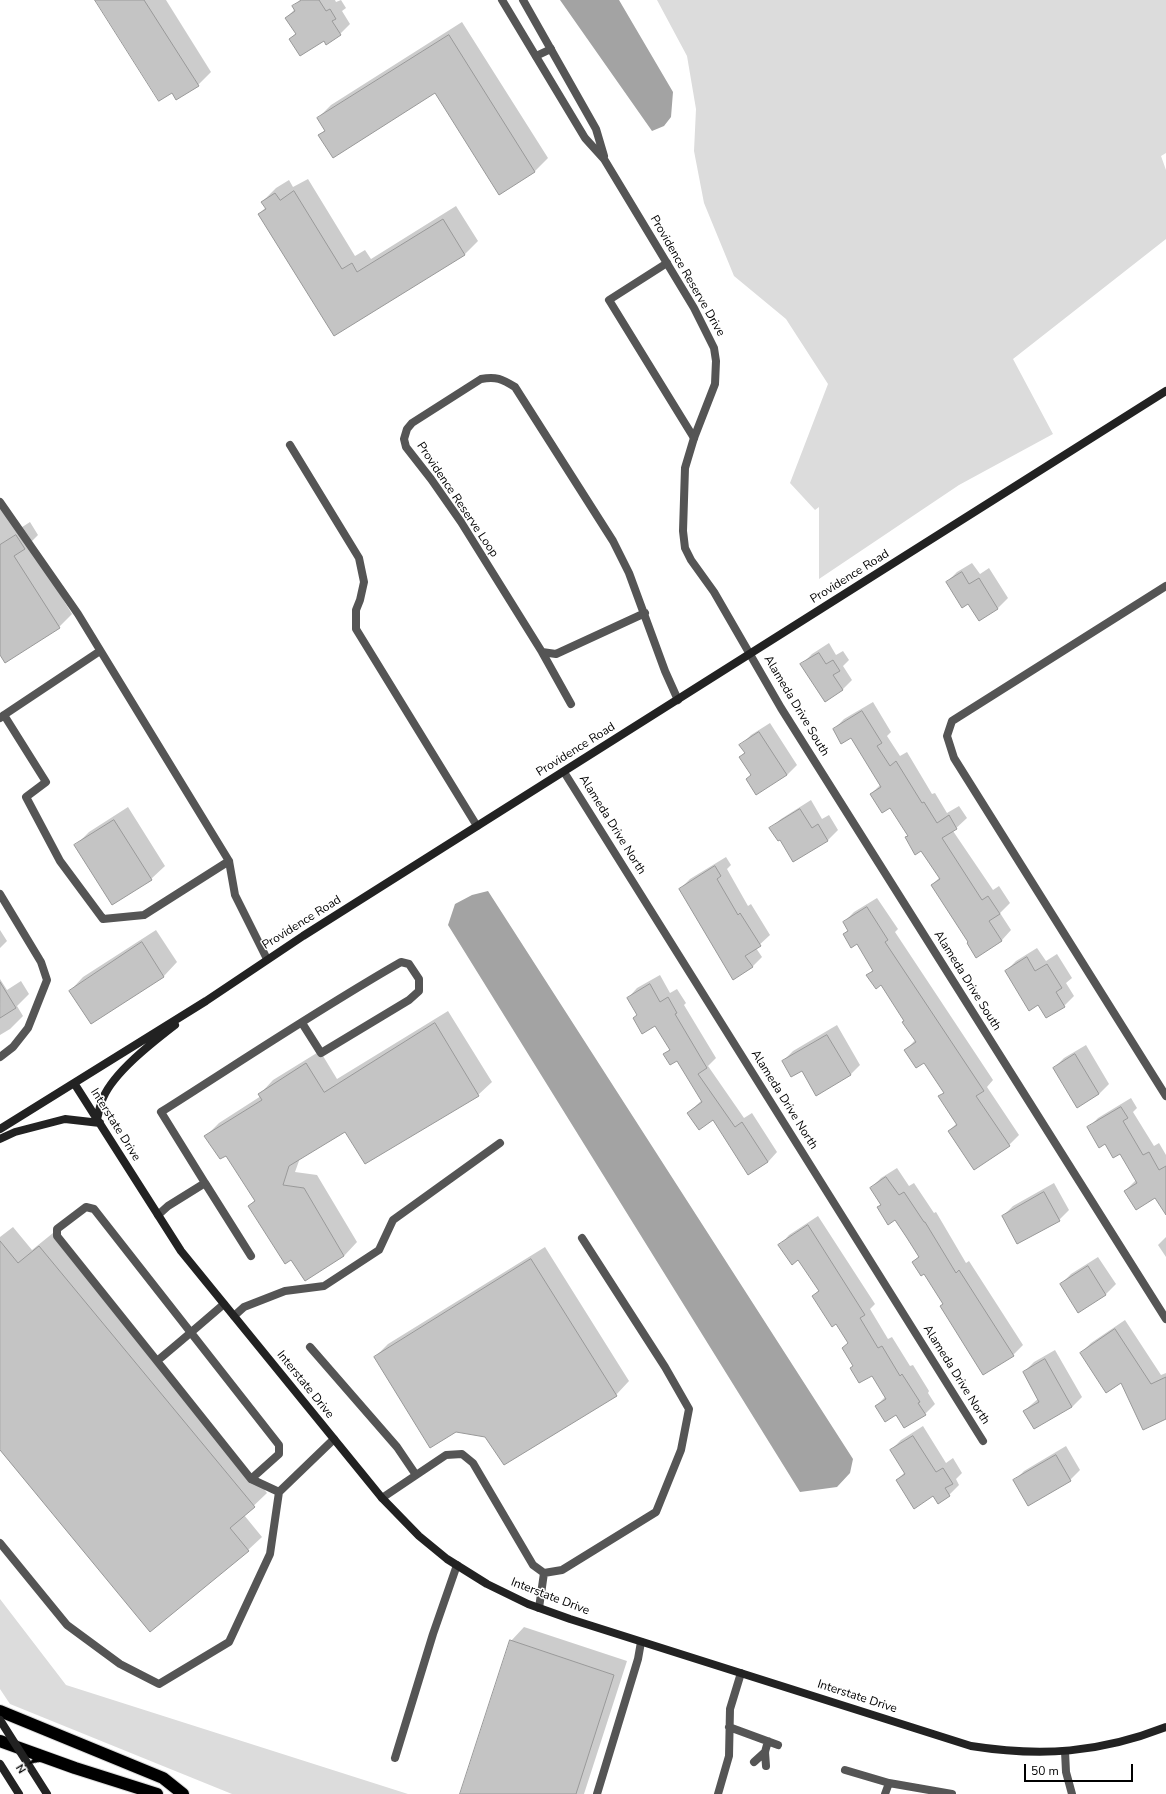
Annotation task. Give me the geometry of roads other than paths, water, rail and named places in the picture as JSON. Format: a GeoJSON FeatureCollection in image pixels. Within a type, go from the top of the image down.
{"type":"FeatureCollection","features":[{"type":"Feature","properties":{"kind":"highway"},"geometry":{"type":"LineString","coordinates":[[0,1711],[163,1778],[183,1794]]}},
{"type":"Feature","properties":{"kind":"highway"},"geometry":{"type":"LineString","coordinates":[[0,1741],[75,1768],[157,1794]]}},
{"type":"Feature","properties":{"kind":"street","name":"Providence Reserve Drive"},"geometry":{"type":"LineString","coordinates":[[502,0],[585,138],[604,159],[667,263],[709,337],[716,361],[715,384],[694,438],[685,468],[683,531],[685,548],[714,592],[751,654]]}},
{"type":"Feature","properties":{"kind":"street","name":"Providence Reserve Drive"},"geometry":{"type":"LineString","coordinates":[[523,0],[596,129],[604,159]]}},
{"type":"Feature","properties":{"kind":"street"},"geometry":{"type":"LineString","coordinates":[[536,56],[551,48]]}},
{"type":"Feature","properties":{"kind":"street"},"geometry":{"type":"LineString","coordinates":[[667,263],[609,300],[694,438]]}},
{"type":"Feature","properties":{"kind":"street","name":"Providence Reserve Loop"},"geometry":{"type":"LineString","coordinates":[[542,652],[461,522],[431,479],[406,447],[404,439],[407,429],[412,422],[481,379],[492,376],[505,381],[514,387],[613,541],[629,573],[645,613]]}},
{"type":"Feature","properties":{"kind":"street","name":"Providence Road"},"geometry":{"type":"LineString","coordinates":[[0,1129],[206,1001],[267,959],[1166,391]]}},
{"type":"Feature","properties":{"kind":"street"},"geometry":{"type":"LineString","coordinates":[[290,445],[359,558],[364,582],[356,610],[356,629],[477,826]]}},
{"type":"Feature","properties":{"kind":"street"},"geometry":{"type":"LineString","coordinates":[[0,502],[78,614],[228,861],[234,895],[267,959]]}},
{"type":"Feature","properties":{"kind":"street"},"geometry":{"type":"LineString","coordinates":[[1166,586],[952,721],[947,736],[954,758],[1166,1096]]}},
{"type":"Feature","properties":{"kind":"street"},"geometry":{"type":"LineString","coordinates":[[542,652],[556,654],[645,613],[665,671],[678,700]]}},
{"type":"Feature","properties":{"kind":"street"},"geometry":{"type":"LineString","coordinates":[[100,651],[2,716],[46,782],[26,797],[60,861],[103,918],[144,915],[228,861]]}},
{"type":"Feature","properties":{"kind":"street"},"geometry":{"type":"LineString","coordinates":[[542,652],[571,704]]}},
{"type":"Feature","properties":{"kind":"street","name":"Alameda Drive South"},"geometry":{"type":"LineString","coordinates":[[751,654],[761,675],[781,708],[1166,1319]]}},
{"type":"Feature","properties":{"kind":"street","name":"Alameda Drive North"},"geometry":{"type":"LineString","coordinates":[[564,772],[983,1441]]}},
{"type":"Feature","properties":{"kind":"street"},"geometry":{"type":"LineString","coordinates":[[0,894],[41,962],[47,980],[28,1028],[13,1047],[0,1057]]}},
{"type":"Feature","properties":{"kind":"street"},"geometry":{"type":"LineString","coordinates":[[251,1256],[161,1112],[302,1023],[400,962],[409,964],[419,979],[419,991],[409,1000],[321,1053],[302,1023]]}},
{"type":"Feature","properties":{"kind":"street"},"geometry":{"type":"LineString","coordinates":[[0,1139],[15,1132],[65,1119],[98,1121],[104,1096],[118,1076],[142,1052],[206,1001]]}},
{"type":"Feature","properties":{"kind":"street","name":"Interstate Drive"},"geometry":{"type":"LineString","coordinates":[[74,1083],[181,1251],[382,1498],[419,1536],[457,1565],[487,1584],[539,1608],[641,1642],[971,1746],[1006,1751],[1042,1752],[1086,1750],[1127,1741],[1166,1727]]}},
{"type":"Feature","properties":{"kind":"street"},"geometry":{"type":"LineString","coordinates":[[234,1316],[244,1307],[285,1291],[324,1286],[378,1250],[393,1220],[500,1143]]}},
{"type":"Feature","properties":{"kind":"street"},"geometry":{"type":"LineString","coordinates":[[158,1215],[168,1206],[205,1184]]}},
{"type":"Feature","properties":{"kind":"street"},"geometry":{"type":"LineString","coordinates":[[251,1479],[279,1454],[279,1445],[94,1209],[86,1207],[57,1229],[57,1236],[251,1479],[279,1492]]}},
{"type":"Feature","properties":{"kind":"street"},"geometry":{"type":"LineString","coordinates":[[382,1498],[446,1455],[462,1454],[473,1463],[533,1565],[544,1572],[562,1570],[656,1512],[681,1450],[689,1409],[665,1367],[582,1238]]}},
{"type":"Feature","properties":{"kind":"street"},"geometry":{"type":"LineString","coordinates":[[157,1361],[224,1304]]}},
{"type":"Feature","properties":{"kind":"street"},"geometry":{"type":"LineString","coordinates":[[310,1347],[397,1447],[416,1475]]}},
{"type":"Feature","properties":{"kind":"street"},"geometry":{"type":"LineString","coordinates":[[0,1543],[67,1625],[120,1664],[159,1684],[230,1642],[270,1554],[279,1492],[334,1439]]}},
{"type":"Feature","properties":{"kind":"street"},"geometry":{"type":"LineString","coordinates":[[395,1758],[433,1634],[457,1565]]}},
{"type":"Feature","properties":{"kind":"street"},"geometry":{"type":"LineString","coordinates":[[539,1608],[544,1572]]}},
{"type":"Feature","properties":{"kind":"street"},"geometry":{"type":"LineString","coordinates":[[597,1794],[638,1659],[641,1642]]}},
{"type":"Feature","properties":{"kind":"street"},"geometry":{"type":"LineString","coordinates":[[718,1794],[729,1756],[730,1709],[741,1673]]}},
{"type":"Feature","properties":{"kind":"street"},"geometry":{"type":"LineString","coordinates":[[0,1720],[47,1794]]}},
{"type":"Feature","properties":{"kind":"street"},"geometry":{"type":"LineString","coordinates":[[729,1727],[778,1746]]}},
{"type":"Feature","properties":{"kind":"street"},"geometry":{"type":"LineString","coordinates":[[766,1766],[765,1752],[768,1741]]}},
{"type":"Feature","properties":{"kind":"street"},"geometry":{"type":"LineString","coordinates":[[1065,1751],[1066,1772],[1072,1794]]}},
{"type":"Feature","properties":{"kind":"street"},"geometry":{"type":"LineString","coordinates":[[754,1762],[765,1752]]}},
{"type":"Feature","properties":{"kind":"street"},"geometry":{"type":"LineString","coordinates":[[0,1764],[19,1794]]}},
{"type":"Feature","properties":{"kind":"street"},"geometry":{"type":"LineString","coordinates":[[845,1770],[889,1783],[952,1794]]}},
{"type":"Feature","properties":{"kind":"street"},"geometry":{"type":"LineString","coordinates":[[885,1794],[889,1783]]}}]}
